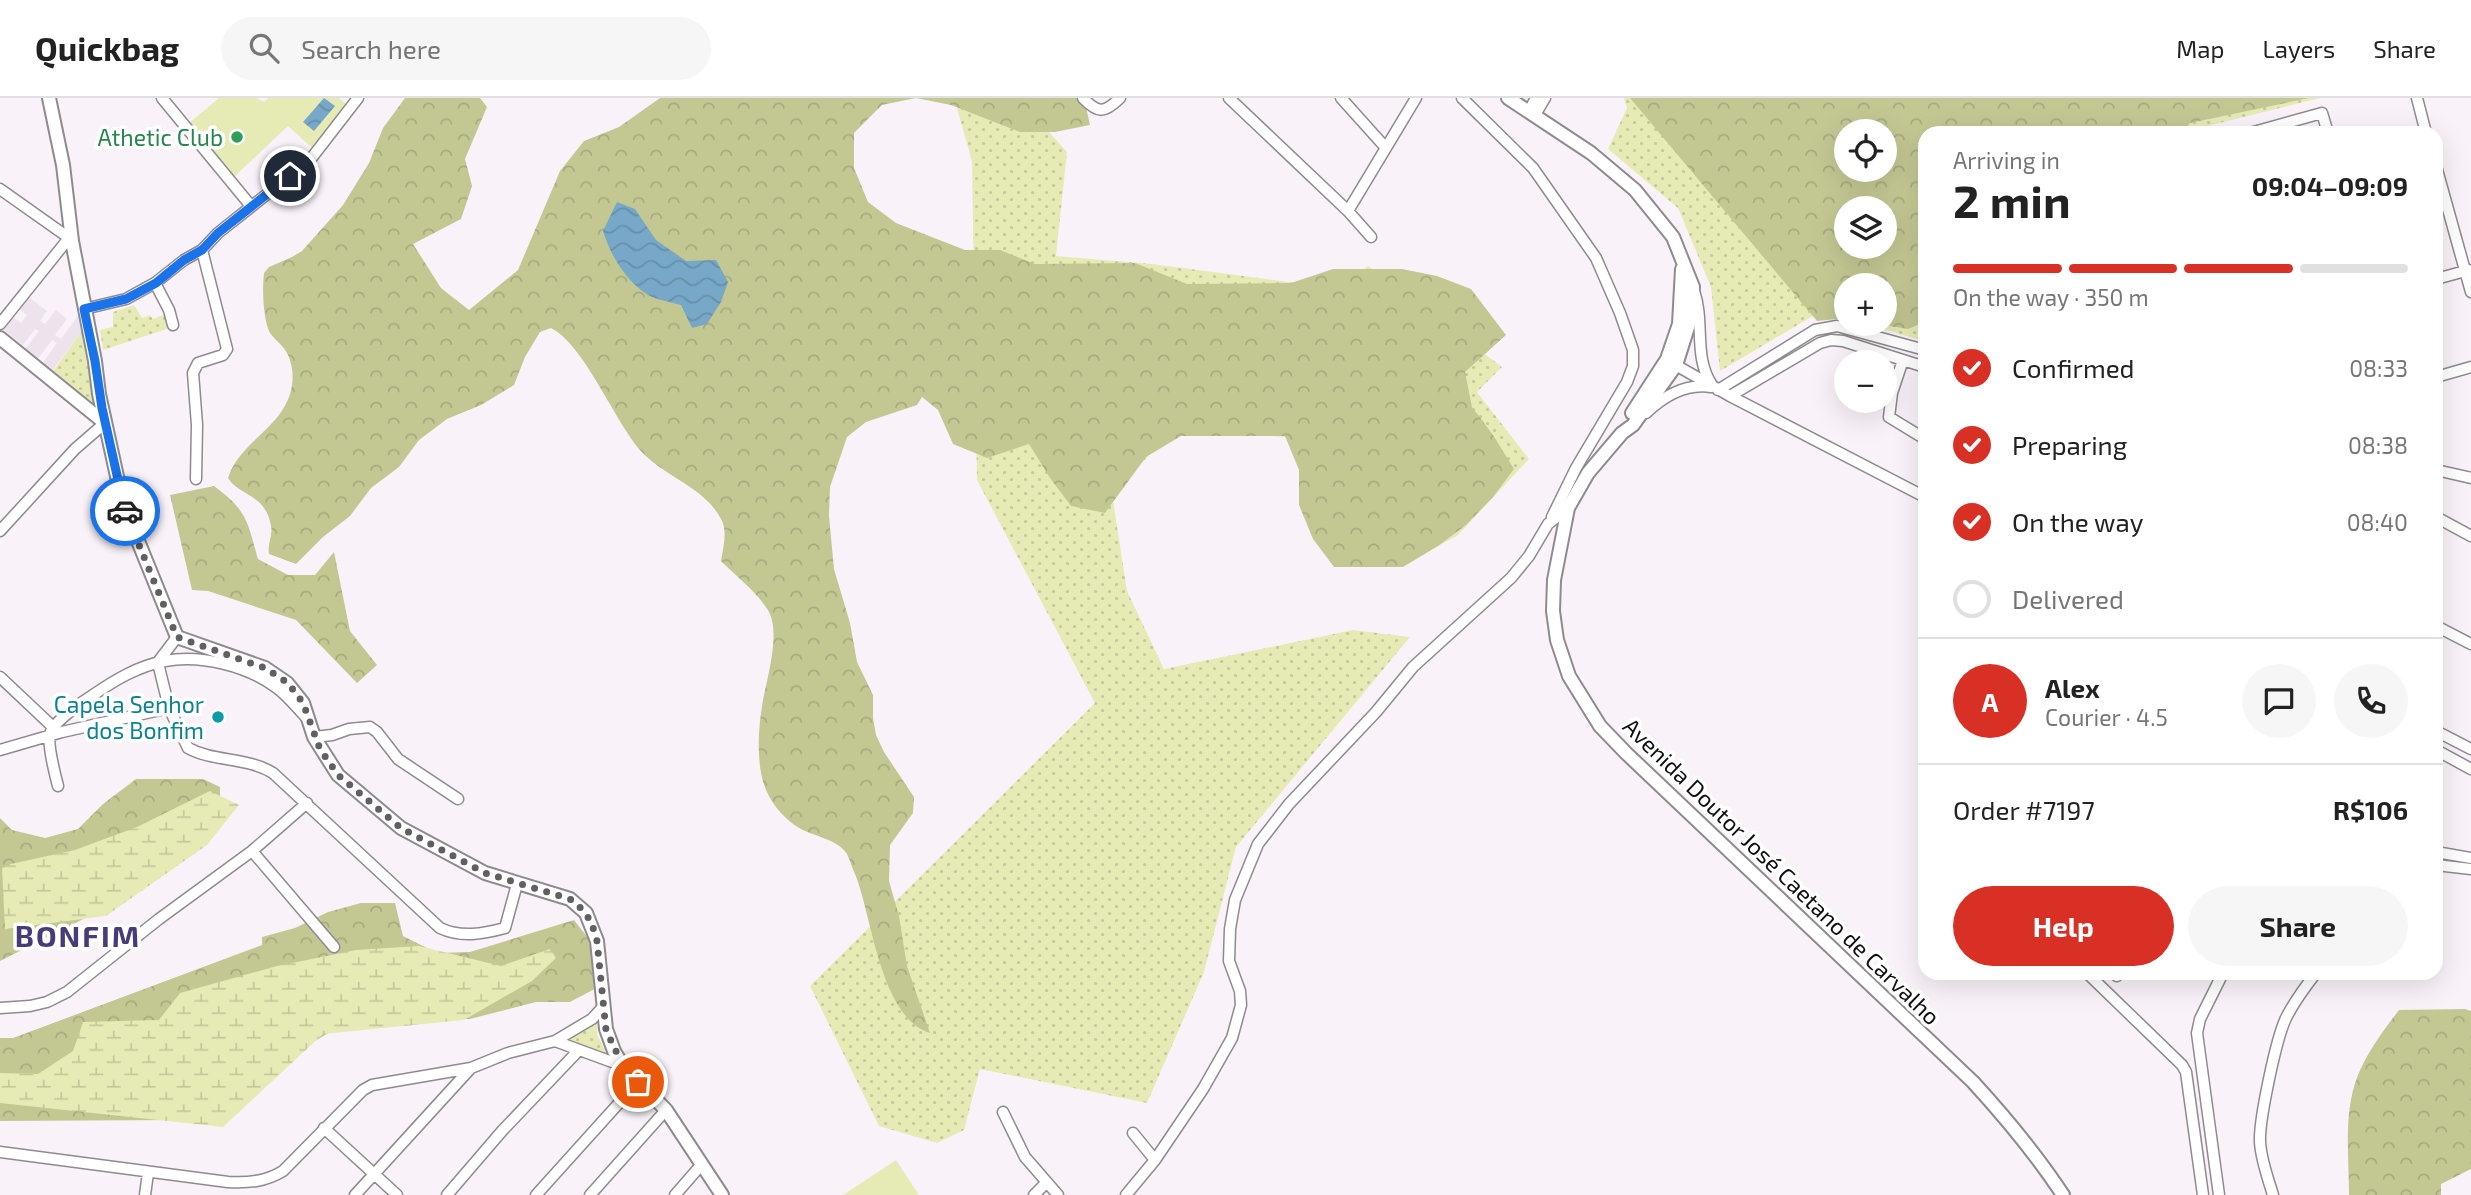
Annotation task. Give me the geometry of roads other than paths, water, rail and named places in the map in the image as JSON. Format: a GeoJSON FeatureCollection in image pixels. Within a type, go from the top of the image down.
{"type":"FeatureCollection","features":[{"type":"Feature","properties":{"kind":"main road"},"geometry":{"type":"LineString","coordinates":[[49,98],[63,165],[71,239],[123,504],[177,637],[238,657],[276,674],[295,691],[303,703],[314,737],[338,775],[401,828],[485,873],[570,899],[586,912],[595,931],[606,1030],[623,1066],[666,1110],[722,1195]]}},
{"type":"Feature","properties":{"kind":"main road","name":"Avenida Doutor José Caetano de Carvalho"},"geometry":{"type":"LineString","coordinates":[[1508,98],[1591,153],[1635,190],[1673,237],[1693,287],[1689,324],[1671,362],[1626,422],[1627,429],[1588,473],[1568,508],[1554,580],[1553,611],[1569,677],[1600,726],[1626,753],[1973,1082],[2023,1138],[2063,1195]]}},
{"type":"Feature","properties":{"kind":"main road","name":"Avenida Doutor José Caetano de Carvalho"},"geometry":{"type":"LineString","coordinates":[[1671,362],[1679,324],[1683,261]]}},
{"type":"Feature","properties":{"kind":"main road"},"geometry":{"type":"LineString","coordinates":[[0,338],[105,423]]}},
{"type":"Feature","properties":{"kind":"street"},"geometry":{"type":"LineString","coordinates":[[162,98],[251,206]]}},
{"type":"Feature","properties":{"kind":"street"},"geometry":{"type":"LineString","coordinates":[[1083,98],[1093,108],[1102,110],[1110,108],[1120,98]]}},
{"type":"Feature","properties":{"kind":"street"},"geometry":{"type":"LineString","coordinates":[[1229,98],[1348,211],[1371,237]]}},
{"type":"Feature","properties":{"kind":"street"},"geometry":{"type":"LineString","coordinates":[[1340,98],[1386,148]]}},
{"type":"Feature","properties":{"kind":"street"},"geometry":{"type":"LineString","coordinates":[[1348,211],[1416,98]]}},
{"type":"Feature","properties":{"kind":"street"},"geometry":{"type":"LineString","coordinates":[[1126,1195],[1155,1160],[1203,1088],[1232,1038],[1241,1005],[1240,991],[1229,961],[1230,929],[1235,900],[1258,844],[1273,823],[1376,712],[1413,667],[1511,578],[1529,556],[1576,468],[1627,382],[1633,366],[1633,350],[1596,258],[1533,168],[1462,98]]}},
{"type":"Feature","properties":{"kind":"street"},"geometry":{"type":"LineString","coordinates":[[1532,113],[1536,98]]}},
{"type":"Feature","properties":{"kind":"street"},"geometry":{"type":"LineString","coordinates":[[1532,113],[1545,98]]}},
{"type":"Feature","properties":{"kind":"street"},"geometry":{"type":"LineString","coordinates":[[2417,98],[2425,126]]}},
{"type":"Feature","properties":{"kind":"street"},"geometry":{"type":"LineString","coordinates":[[84,309],[126,299],[156,283],[184,260],[202,250],[218,233],[310,160],[354,100]]}},
{"type":"Feature","properties":{"kind":"street"},"geometry":{"type":"LineString","coordinates":[[2275,126],[2322,113],[2326,126]]}},
{"type":"Feature","properties":{"kind":"street"},"geometry":{"type":"LineString","coordinates":[[0,189],[71,239],[0,324]]}},
{"type":"Feature","properties":{"kind":"street"},"geometry":{"type":"LineString","coordinates":[[2443,189],[2468,270],[2471,292]]}},
{"type":"Feature","properties":{"kind":"street"},"geometry":{"type":"LineString","coordinates":[[196,479],[194,367],[198,363],[223,355],[227,349],[202,250]]}},
{"type":"Feature","properties":{"kind":"street"},"geometry":{"type":"LineString","coordinates":[[2443,277],[2468,270]]}},
{"type":"Feature","properties":{"kind":"street"},"geometry":{"type":"LineString","coordinates":[[156,283],[173,325]]}},
{"type":"Feature","properties":{"kind":"street"},"geometry":{"type":"LineString","coordinates":[[1693,287],[1699,311],[1700,360],[1716,389]]}},
{"type":"Feature","properties":{"kind":"street"},"geometry":{"type":"LineString","coordinates":[[1677,391],[1694,387],[1716,389],[1815,330],[1837,326],[1918,348]]}},
{"type":"Feature","properties":{"kind":"street"},"geometry":{"type":"LineString","coordinates":[[1815,330],[1820,343]]}},
{"type":"Feature","properties":{"kind":"street"},"geometry":{"type":"LineString","coordinates":[[1730,396],[1820,343],[1831,340],[1843,341],[1918,365]]}},
{"type":"Feature","properties":{"kind":"street"},"geometry":{"type":"LineString","coordinates":[[1627,429],[1657,403],[1677,391],[1692,375],[1700,360]]}},
{"type":"Feature","properties":{"kind":"street"},"geometry":{"type":"LineString","coordinates":[[1903,360],[1892,393],[1889,417],[1918,435]]}},
{"type":"Feature","properties":{"kind":"street"},"geometry":{"type":"LineString","coordinates":[[1671,362],[1716,389],[1918,493]]}},
{"type":"Feature","properties":{"kind":"street"},"geometry":{"type":"LineString","coordinates":[[2443,375],[2471,367]]}},
{"type":"Feature","properties":{"kind":"street"},"geometry":{"type":"LineString","coordinates":[[0,531],[75,449],[105,423]]}},
{"type":"Feature","properties":{"kind":"street"},"geometry":{"type":"LineString","coordinates":[[2443,472],[2471,478]]}},
{"type":"Feature","properties":{"kind":"street"},"geometry":{"type":"LineString","coordinates":[[1548,524],[1568,508]]}},
{"type":"Feature","properties":{"kind":"street"},"geometry":{"type":"LineString","coordinates":[[2443,521],[2471,536]]}},
{"type":"Feature","properties":{"kind":"street"},"geometry":{"type":"LineString","coordinates":[[2443,630],[2471,644]]}},
{"type":"Feature","properties":{"kind":"street"},"geometry":{"type":"LineString","coordinates":[[177,637],[158,663],[169,708],[188,748],[203,755],[265,768],[285,782],[428,918],[453,934],[480,934],[505,928],[517,884]]}},
{"type":"Feature","properties":{"kind":"street"},"geometry":{"type":"LineString","coordinates":[[51,732],[85,700],[123,675],[158,663],[182,659],[202,660],[251,674],[277,688],[308,720]]}},
{"type":"Feature","properties":{"kind":"street"},"geometry":{"type":"LineString","coordinates":[[0,677],[51,732],[58,786]]}},
{"type":"Feature","properties":{"kind":"street"},"geometry":{"type":"LineString","coordinates":[[0,750],[51,732],[169,708]]}},
{"type":"Feature","properties":{"kind":"street"},"geometry":{"type":"LineString","coordinates":[[314,737],[332,736],[349,729],[370,727],[398,758],[458,799]]}},
{"type":"Feature","properties":{"kind":"street"},"geometry":{"type":"LineString","coordinates":[[2443,735],[2471,750]]}},
{"type":"Feature","properties":{"kind":"street"},"geometry":{"type":"LineString","coordinates":[[2443,754],[2471,768]]}},
{"type":"Feature","properties":{"kind":"street"},"geometry":{"type":"LineString","coordinates":[[0,1008],[47,1002],[67,992],[252,850],[307,803]]}},
{"type":"Feature","properties":{"kind":"street"},"geometry":{"type":"LineString","coordinates":[[252,850],[334,947]]}},
{"type":"Feature","properties":{"kind":"street"},"geometry":{"type":"LineString","coordinates":[[2443,854],[2471,858]]}},
{"type":"Feature","properties":{"kind":"street"},"geometry":{"type":"LineString","coordinates":[[2443,867],[2471,869]]}},
{"type":"Feature","properties":{"kind":"street"},"geometry":{"type":"LineString","coordinates":[[2094,980],[2186,1072],[2203,1195]]}},
{"type":"Feature","properties":{"kind":"street"},"geometry":{"type":"LineString","coordinates":[[2219,980],[2200,1018],[2197,1033],[2219,1195]]}},
{"type":"Feature","properties":{"kind":"street"},"geometry":{"type":"LineString","coordinates":[[2273,1195],[2260,1133],[2284,1020],[2310,980]]}},
{"type":"Feature","properties":{"kind":"street"},"geometry":{"type":"LineString","coordinates":[[0,1152],[228,1182],[271,1178],[283,1171],[363,1090],[372,1085],[471,1068],[508,1053],[555,1041],[592,1019],[603,1007]]}},
{"type":"Feature","properties":{"kind":"street"},"geometry":{"type":"LineString","coordinates":[[555,1041],[623,1066]]}},
{"type":"Feature","properties":{"kind":"street"},"geometry":{"type":"LineString","coordinates":[[447,1195],[502,1131],[579,1051]]}},
{"type":"Feature","properties":{"kind":"street"},"geometry":{"type":"LineString","coordinates":[[355,1195],[471,1068]]}},
{"type":"Feature","properties":{"kind":"street"},"geometry":{"type":"LineString","coordinates":[[536,1195],[638,1082]]}},
{"type":"Feature","properties":{"kind":"street"},"geometry":{"type":"LineString","coordinates":[[590,1195],[666,1110]]}},
{"type":"Feature","properties":{"kind":"street"},"geometry":{"type":"LineString","coordinates":[[1003,1112],[1025,1157],[1058,1195]]}},
{"type":"Feature","properties":{"kind":"street"},"geometry":{"type":"LineString","coordinates":[[324,1128],[397,1195]]}},
{"type":"Feature","properties":{"kind":"street"},"geometry":{"type":"LineString","coordinates":[[1133,1133],[1155,1160]]}},
{"type":"Feature","properties":{"kind":"street"},"geometry":{"type":"LineString","coordinates":[[675,1195],[702,1164]]}},
{"type":"Feature","properties":{"kind":"street"},"geometry":{"type":"LineString","coordinates":[[145,1195],[148,1173]]}},
{"type":"Feature","properties":{"kind":"street"},"geometry":{"type":"LineString","coordinates":[[1034,1195],[1046,1183]]}},
{"type":"Feature","properties":{"kind":"water"},"geometry":{"type":"Polygon","coordinates":[[[324,98],[335,106],[314,131],[303,122],[324,98]]]}},
{"type":"Feature","properties":{"kind":"water"},"geometry":{"type":"Polygon","coordinates":[[[617,202],[635,209],[656,240],[686,261],[716,260],[728,282],[721,302],[707,324],[692,328],[681,305],[648,295],[626,275],[610,249],[603,231],[617,202]]]}},
{"type":"Feature","properties":{"kind":"place","name":"Athetic Club"},"geometry":{"type":"Point","coordinates":[237,137]}},
{"type":"Feature","properties":{"kind":"place","name":"Capela Senhor dos Bonfim"},"geometry":{"type":"Point","coordinates":[218,717]}},
{"type":"Feature","properties":{"kind":"district","name":"BONFIM"},"geometry":{"type":"Point","coordinates":[78,935]}}]}
